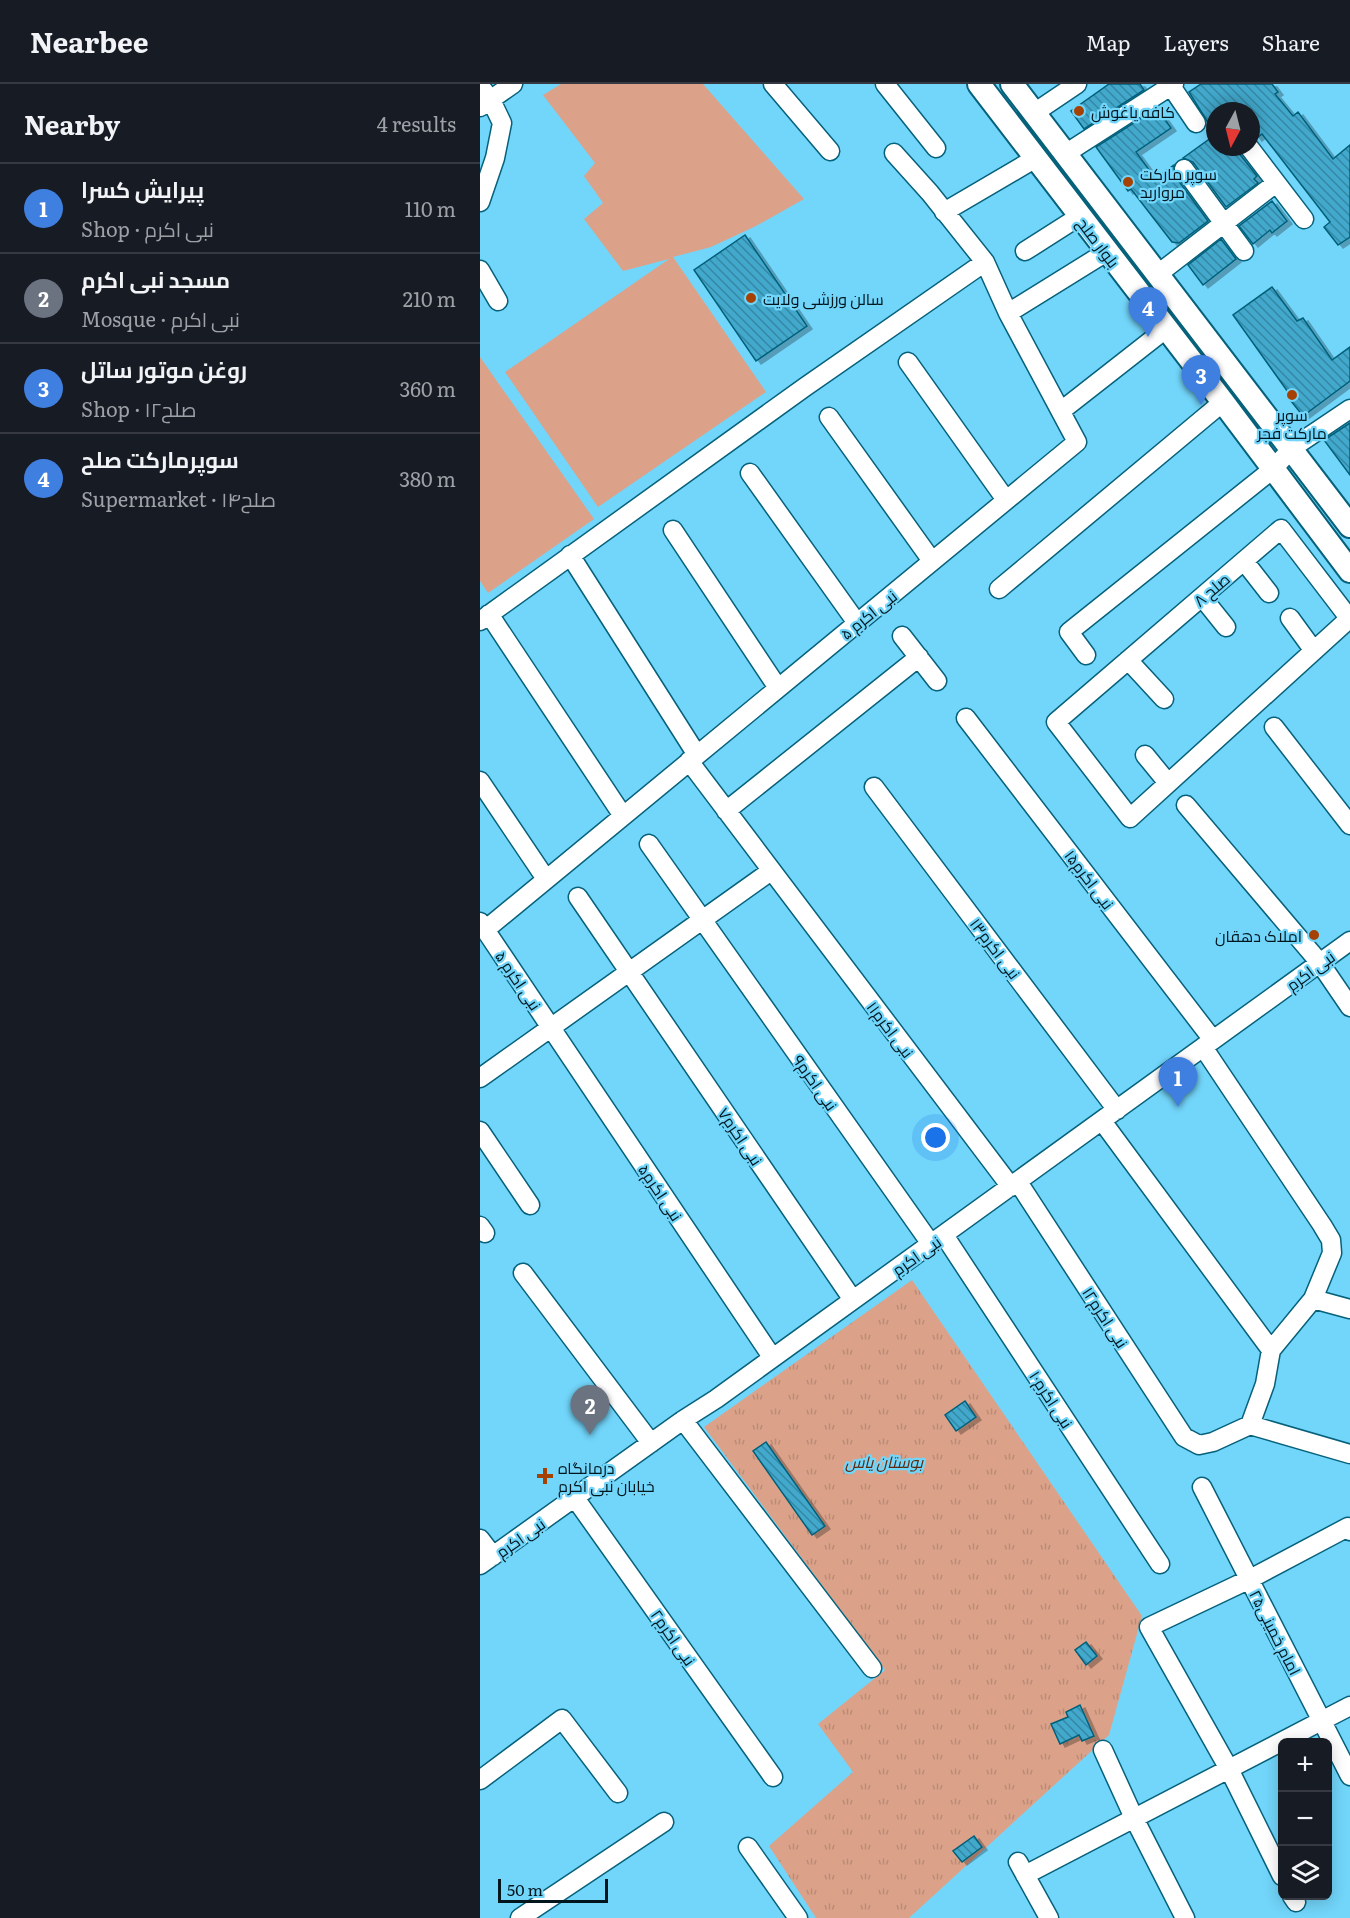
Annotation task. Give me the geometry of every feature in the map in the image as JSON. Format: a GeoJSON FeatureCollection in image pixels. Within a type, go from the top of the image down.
{"type":"FeatureCollection","features":[{"type":"Feature","properties":{"kind":"main road","name":"بلوار صلح"},"geometry":{"type":"LineString","coordinates":[[979,84],[1350,571]]}},
{"type":"Feature","properties":{"kind":"main road","name":"بلوار صلح"},"geometry":{"type":"LineString","coordinates":[[1012,84],[1350,526]]}},
{"type":"Feature","properties":{"kind":"street"},"geometry":{"type":"LineString","coordinates":[[480,201],[495,158],[502,123],[484,98],[513,84]]}},
{"type":"Feature","properties":{"kind":"street"},"geometry":{"type":"LineString","coordinates":[[773,84],[830,151]]}},
{"type":"Feature","properties":{"kind":"street"},"geometry":{"type":"LineString","coordinates":[[885,84],[936,148]]}},
{"type":"Feature","properties":{"kind":"street"},"geometry":{"type":"LineString","coordinates":[[1034,113],[1077,84]]}},
{"type":"Feature","properties":{"kind":"street"},"geometry":{"type":"LineString","coordinates":[[1065,154],[1172,85],[1196,123]]}},
{"type":"Feature","properties":{"kind":"street","name":"نبی اکرم ۵"},"geometry":{"type":"LineString","coordinates":[[550,1028],[482,926],[546,879],[1077,442],[1008,314],[985,262],[930,193],[894,153]]}},
{"type":"Feature","properties":{"kind":"street"},"geometry":{"type":"LineString","coordinates":[[1256,156],[1304,219]]}},
{"type":"Feature","properties":{"kind":"street"},"geometry":{"type":"LineString","coordinates":[[944,212],[1036,158]]}},
{"type":"Feature","properties":{"kind":"street"},"geometry":{"type":"LineString","coordinates":[[1184,169],[1244,251]]}},
{"type":"Feature","properties":{"kind":"street"},"geometry":{"type":"LineString","coordinates":[[1158,274],[1276,183]]}},
{"type":"Feature","properties":{"kind":"street"},"geometry":{"type":"LineString","coordinates":[[1025,251],[1080,216]]}},
{"type":"Feature","properties":{"kind":"street"},"geometry":{"type":"LineString","coordinates":[[1008,314],[1108,251]]}},
{"type":"Feature","properties":{"kind":"street"},"geometry":{"type":"LineString","coordinates":[[623,816],[485,618],[805,387],[985,262]]}},
{"type":"Feature","properties":{"kind":"street"},"geometry":{"type":"LineString","coordinates":[[480,270],[498,301]]}},
{"type":"Feature","properties":{"kind":"street"},"geometry":{"type":"LineString","coordinates":[[1061,411],[1167,328]]}},
{"type":"Feature","properties":{"kind":"street"},"geometry":{"type":"LineString","coordinates":[[908,362],[1006,500]]}},
{"type":"Feature","properties":{"kind":"street"},"geometry":{"type":"LineString","coordinates":[[999,589],[1223,402]]}},
{"type":"Feature","properties":{"kind":"street"},"geometry":{"type":"LineString","coordinates":[[1086,655],[1069,632],[1273,469],[1292,448],[1350,409]]}},
{"type":"Feature","properties":{"kind":"street"},"geometry":{"type":"LineString","coordinates":[[829,417],[932,561]]}},
{"type":"Feature","properties":{"kind":"street"},"geometry":{"type":"LineString","coordinates":[[750,472],[857,623]]}},
{"type":"Feature","properties":{"kind":"street"},"geometry":{"type":"LineString","coordinates":[[673,530],[778,688]]}},
{"type":"Feature","properties":{"kind":"street","name":"۸ صلح"},"geometry":{"type":"LineString","coordinates":[[1168,783],[1130,818],[1056,722],[1281,530],[1350,618]]}},
{"type":"Feature","properties":{"kind":"street","name":"نبی اکرم۱۱"},"geometry":{"type":"LineString","coordinates":[[570,555],[726,811],[1014,1185]]}},
{"type":"Feature","properties":{"kind":"street"},"geometry":{"type":"LineString","coordinates":[[1244,561],[1269,593]]}},
{"type":"Feature","properties":{"kind":"street"},"geometry":{"type":"LineString","coordinates":[[1203,597],[1226,627]]}},
{"type":"Feature","properties":{"kind":"street"},"geometry":{"type":"LineString","coordinates":[[1290,618],[1314,651]]}},
{"type":"Feature","properties":{"kind":"street"},"geometry":{"type":"LineString","coordinates":[[1145,754],[1168,783],[1350,618]]}},
{"type":"Feature","properties":{"kind":"street"},"geometry":{"type":"LineString","coordinates":[[902,636],[937,681]]}},
{"type":"Feature","properties":{"kind":"street"},"geometry":{"type":"LineString","coordinates":[[726,811],[919,657]]}},
{"type":"Feature","properties":{"kind":"street"},"geometry":{"type":"LineString","coordinates":[[1128,660],[1164,699]]}},
{"type":"Feature","properties":{"kind":"street","name":"نبی اکرم۱۵"},"geometry":{"type":"LineString","coordinates":[[966,718],[1208,1044],[1331,1240],[1332,1253],[1313,1299]]}},
{"type":"Feature","properties":{"kind":"street"},"geometry":{"type":"LineString","coordinates":[[1274,728],[1350,825]]}},
{"type":"Feature","properties":{"kind":"street"},"geometry":{"type":"LineString","coordinates":[[480,781],[546,879]]}},
{"type":"Feature","properties":{"kind":"street","name":"نبی اکرم۱۳"},"geometry":{"type":"LineString","coordinates":[[874,787],[1117,1110]]}},
{"type":"Feature","properties":{"kind":"street"},"geometry":{"type":"LineString","coordinates":[[1186,805],[1320,963],[1350,1007]]}},
{"type":"Feature","properties":{"kind":"street","name":"نبی اکرم۹"},"geometry":{"type":"LineString","coordinates":[[650,844],[702,920],[937,1239]]}},
{"type":"Feature","properties":{"kind":"street"},"geometry":{"type":"LineString","coordinates":[[480,1078],[771,871]]}},
{"type":"Feature","properties":{"kind":"street","name":"نبی اکرم۷"},"geometry":{"type":"LineString","coordinates":[[578,897],[853,1299]]}},
{"type":"Feature","properties":{"kind":"street","name":"نبی اکرم"},"geometry":{"type":"LineString","coordinates":[[486,1561],[683,1420],[716,1399],[1350,941]]}},
{"type":"Feature","properties":{"kind":"street","name":"نبی اکرم۵"},"geometry":{"type":"LineString","coordinates":[[550,1028],[772,1357]]}},
{"type":"Feature","properties":{"kind":"street"},"geometry":{"type":"LineString","coordinates":[[1102,1121],[1271,1350]]}},
{"type":"Feature","properties":{"kind":"street"},"geometry":{"type":"LineString","coordinates":[[480,1131],[530,1205]]}},
{"type":"Feature","properties":{"kind":"street","name":"نبی اکرم۱۲"},"geometry":{"type":"LineString","coordinates":[[1014,1185],[1184,1437],[1199,1446],[1250,1425]]}},
{"type":"Feature","properties":{"kind":"street","name":"نبی اکرم۱۰"},"geometry":{"type":"LineString","coordinates":[[937,1239],[1160,1564]]}},
{"type":"Feature","properties":{"kind":"street"},"geometry":{"type":"LineString","coordinates":[[523,1273],[651,1443]]}},
{"type":"Feature","properties":{"kind":"street"},"geometry":{"type":"LineString","coordinates":[[1350,1310],[1313,1299],[1271,1350],[1265,1384],[1250,1425],[1350,1454]]}},
{"type":"Feature","properties":{"kind":"street"},"geometry":{"type":"LineString","coordinates":[[683,1420],[872,1668]]}},
{"type":"Feature","properties":{"kind":"street","name":"امام خمینی۲۵"},"geometry":{"type":"LineString","coordinates":[[1202,1487],[1350,1776]]}},
{"type":"Feature","properties":{"kind":"street","name":"نبی اکرم۲"},"geometry":{"type":"LineString","coordinates":[[575,1498],[773,1777]]}},
{"type":"Feature","properties":{"kind":"street"},"geometry":{"type":"LineString","coordinates":[[1278,1868],[1228,1769],[1149,1627],[1349,1529]]}},
{"type":"Feature","properties":{"kind":"street"},"geometry":{"type":"LineString","coordinates":[[480,1539],[486,1561]]}},
{"type":"Feature","properties":{"kind":"street"},"geometry":{"type":"LineString","coordinates":[[1048,1918],[1022,1869],[1134,1818],[1350,1706]]}},
{"type":"Feature","properties":{"kind":"street"},"geometry":{"type":"LineString","coordinates":[[480,1780],[562,1719],[618,1793]]}},
{"type":"Feature","properties":{"kind":"street"},"geometry":{"type":"LineString","coordinates":[[1103,1750],[1134,1818],[1185,1918]]}},
{"type":"Feature","properties":{"kind":"street"},"geometry":{"type":"LineString","coordinates":[[520,1918],[664,1822]]}},
{"type":"Feature","properties":{"kind":"street"},"geometry":{"type":"LineString","coordinates":[[748,1847],[798,1918]]}},
{"type":"Feature","properties":{"kind":"green space"},"geometry":{"type":"Polygon","coordinates":[[[561,84],[703,84],[804,199],[756,226],[711,247],[673,257],[766,392],[598,507],[505,372],[669,259],[623,271],[584,219],[603,203],[584,176],[595,163],[543,95],[561,84]]]}},
{"type":"Feature","properties":{"kind":"green space"},"geometry":{"type":"Polygon","coordinates":[[[480,357],[594,519],[488,593],[480,581],[480,357]]]}},
{"type":"Feature","properties":{"kind":"green space","name":"بوستان یاس"},"geometry":{"type":"Polygon","coordinates":[[[912,1280],[1142,1616],[1109,1735],[909,1918],[816,1918],[769,1846],[853,1772],[818,1724],[885,1670],[704,1427],[912,1280]]]}},
{"type":"Feature","properties":{"kind":"building"},"geometry":{"type":"Polygon","coordinates":[[[1109,84],[1140,84],[1144,90],[1084,129],[1071,111],[1109,84]]]}},
{"type":"Feature","properties":{"kind":"building"},"geometry":{"type":"Polygon","coordinates":[[[1201,84],[1272,84],[1278,92],[1275,94],[1293,116],[1298,112],[1333,159],[1350,145],[1350,237],[1338,245],[1324,227],[1330,222],[1262,134],[1260,136],[1260,102],[1206,102],[1206,119],[1189,92],[1201,84]]]}},
{"type":"Feature","properties":{"kind":"building"},"geometry":{"type":"Polygon","coordinates":[[[1157,108],[1171,128],[1136,152],[1155,178],[1174,165],[1175,176],[1208,221],[1179,243],[1172,242],[1131,189],[1128,191],[1096,147],[1157,108]]]}},
{"type":"Feature","properties":{"kind":"building"},"geometry":{"type":"Polygon","coordinates":[[[1206,141],[1206,156],[1241,156],[1257,176],[1254,179],[1258,183],[1226,207],[1193,162],[1183,158],[1206,141]]]}},
{"type":"Feature","properties":{"kind":"building"},"geometry":{"type":"Polygon","coordinates":[[[1272,201],[1287,221],[1272,233],[1270,230],[1253,244],[1239,226],[1272,201]]]}},
{"type":"Feature","properties":{"kind":"building","name":"سالن ورزشی ولایت"},"geometry":{"type":"Polygon","coordinates":[[[745,235],[807,326],[756,361],[694,270],[745,235]]]}},
{"type":"Feature","properties":{"kind":"building"},"geometry":{"type":"Polygon","coordinates":[[[1221,239],[1236,259],[1203,285],[1188,265],[1221,239]]]}},
{"type":"Feature","properties":{"kind":"building"},"geometry":{"type":"Polygon","coordinates":[[[1272,287],[1297,321],[1303,318],[1332,360],[1350,347],[1350,381],[1303,416],[1233,315],[1272,287]]]}},
{"type":"Feature","properties":{"kind":"building"},"geometry":{"type":"Polygon","coordinates":[[[1350,423],[1350,475],[1324,440],[1350,423]]]}},
{"type":"Feature","properties":{"kind":"building"},"geometry":{"type":"Polygon","coordinates":[[[965,1401],[976,1417],[956,1431],[945,1415],[965,1401]]]}},
{"type":"Feature","properties":{"kind":"building"},"geometry":{"type":"Polygon","coordinates":[[[766,1442],[825,1526],[812,1535],[753,1451],[766,1442]]]}},
{"type":"Feature","properties":{"kind":"building"},"geometry":{"type":"Polygon","coordinates":[[[1086,1642],[1097,1656],[1086,1665],[1075,1650],[1086,1642]]]}},
{"type":"Feature","properties":{"kind":"building"},"geometry":{"type":"Polygon","coordinates":[[[1080,1705],[1094,1736],[1082,1741],[1079,1735],[1060,1744],[1051,1724],[1068,1717],[1066,1712],[1080,1705]]]}},
{"type":"Feature","properties":{"kind":"building"},"geometry":{"type":"Polygon","coordinates":[[[974,1836],[982,1847],[962,1862],[953,1851],[974,1836]]]}},
{"type":"Feature","properties":{"kind":"place","name":"کافه یاغوش"},"geometry":{"type":"Point","coordinates":[1079,111]}},
{"type":"Feature","properties":{"kind":"place","name":"سوپر مارکت مروارید"},"geometry":{"type":"Point","coordinates":[1128,182]}},
{"type":"Feature","properties":{"kind":"place","name":"سالن ورزشی ولایت"},"geometry":{"type":"Point","coordinates":[751,298]}},
{"type":"Feature","properties":{"kind":"place","name":"سوپرمارکت صلح"},"geometry":{"type":"Point","coordinates":[1148,337]}},
{"type":"Feature","properties":{"kind":"place","name":"سوپر مارکت فجر"},"geometry":{"type":"Point","coordinates":[1292,395]}},
{"type":"Feature","properties":{"kind":"place","name":"روغن موتور ساتل"},"geometry":{"type":"Point","coordinates":[1201,405]}},
{"type":"Feature","properties":{"kind":"place","name":"املاک دهقان"},"geometry":{"type":"Point","coordinates":[1314,935]}},
{"type":"Feature","properties":{"kind":"place","name":"پیرایش کسرا"},"geometry":{"type":"Point","coordinates":[1178,1107]}},
{"type":"Feature","properties":{"kind":"place","name":"مسجد نبی اکرم"},"geometry":{"type":"Point","coordinates":[590,1435]}},
{"type":"Feature","properties":{"kind":"place","name":"درمانگاه خیابان نبی اکرم"},"geometry":{"type":"Point","coordinates":[545,1476]}}]}
